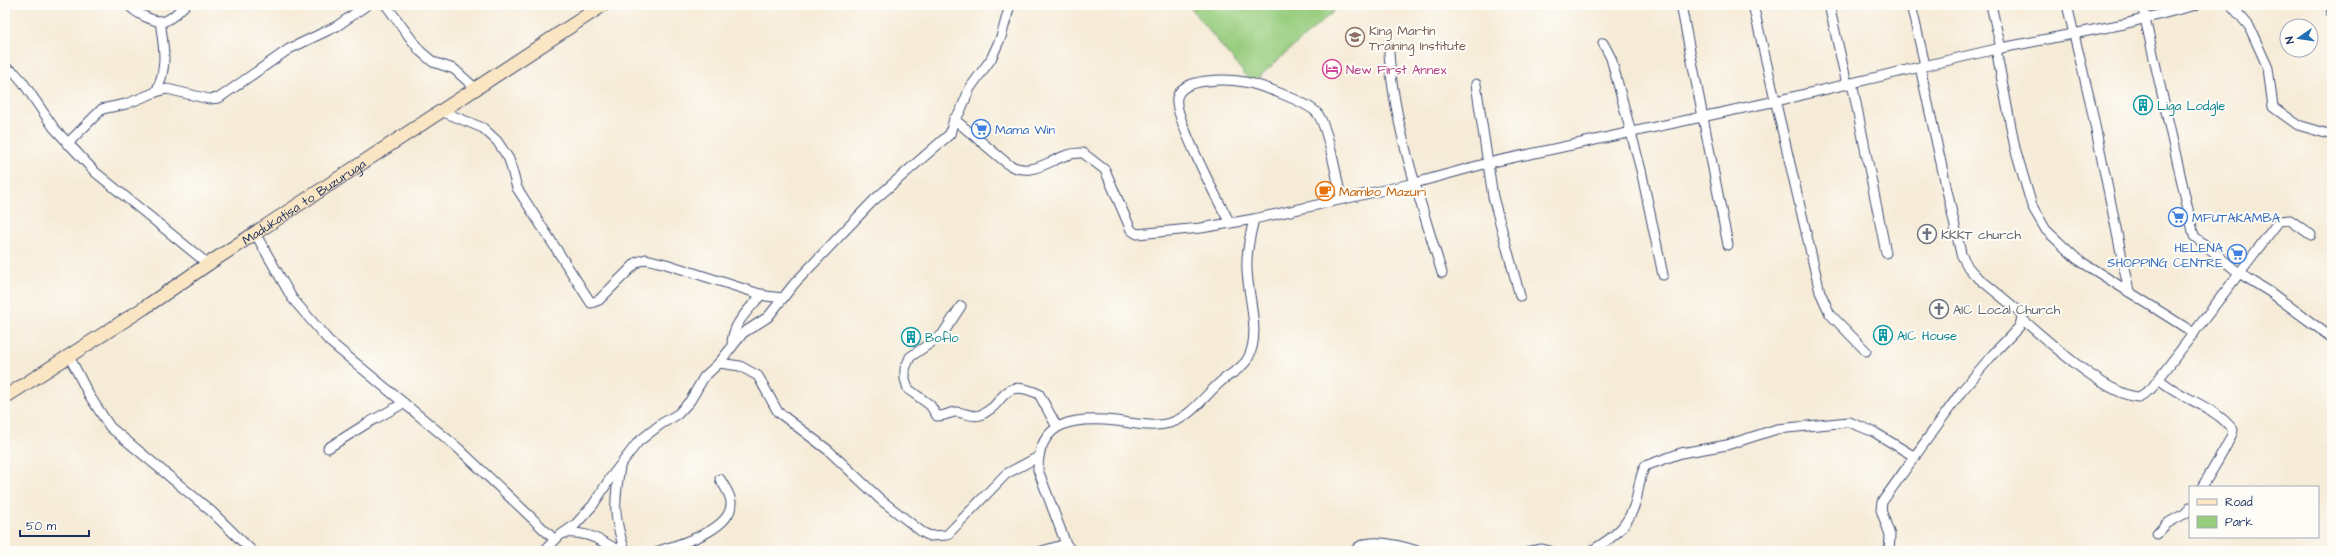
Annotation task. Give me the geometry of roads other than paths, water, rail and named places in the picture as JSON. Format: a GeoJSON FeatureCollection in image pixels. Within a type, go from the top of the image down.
{"type":"FeatureCollection","features":[{"type":"Feature","properties":{"kind":"main road","name":"Madukatisa to Buzuruga"},"geometry":{"type":"LineString","coordinates":[[5,397],[144,308],[208,264],[603,5]]}},
{"type":"Feature","properties":{"kind":"street"},"geometry":{"type":"LineString","coordinates":[[129,5],[134,11],[160,21],[167,20],[185,5]]}},
{"type":"Feature","properties":{"kind":"street"},"geometry":{"type":"LineString","coordinates":[[67,144],[102,109],[126,104],[156,92],[167,90],[209,99],[219,98],[289,49],[337,26],[367,5]]}},
{"type":"Feature","properties":{"kind":"street"},"geometry":{"type":"LineString","coordinates":[[386,5],[420,51],[433,62],[454,69],[475,88]]}},
{"type":"Feature","properties":{"kind":"street"},"geometry":{"type":"LineString","coordinates":[[544,551],[563,533],[575,525],[593,505],[620,465],[638,442],[650,431],[678,414],[690,401],[704,376],[719,363],[743,333],[768,317],[783,298],[873,201],[950,134],[954,120],[960,112],[970,88],[991,59],[1001,37],[1010,5]]}},
{"type":"Feature","properties":{"kind":"street"},"geometry":{"type":"LineString","coordinates":[[1681,5],[1728,244]]}},
{"type":"Feature","properties":{"kind":"street"},"geometry":{"type":"LineString","coordinates":[[1753,5],[1820,292],[1830,314],[1866,351]]}},
{"type":"Feature","properties":{"kind":"street"},"geometry":{"type":"LineString","coordinates":[[1829,5],[1849,83],[1886,253]]}},
{"type":"Feature","properties":{"kind":"street"},"geometry":{"type":"LineString","coordinates":[[1911,5],[1961,254],[1968,267],[2020,312],[2022,319],[2078,366],[2127,395],[2139,397],[2146,394],[2279,221],[2290,220],[2311,235]]}},
{"type":"Feature","properties":{"kind":"street"},"geometry":{"type":"LineString","coordinates":[[1992,5],[2015,148],[2032,206],[2039,219],[2046,230],[2077,259],[2194,333]]}},
{"type":"Feature","properties":{"kind":"street"},"geometry":{"type":"LineString","coordinates":[[2067,5],[2130,292]]}},
{"type":"Feature","properties":{"kind":"street"},"geometry":{"type":"LineString","coordinates":[[2142,5],[2194,236],[2239,273],[2270,292],[2332,338]]}},
{"type":"Feature","properties":{"kind":"street"},"geometry":{"type":"LineString","coordinates":[[954,120],[1009,165],[1019,170],[1029,171],[1068,155],[1083,153],[1105,170],[1131,230],[1137,234],[1254,220],[1342,198],[1415,183],[1488,163],[1776,101],[1998,48],[2145,19],[2196,5]]}},
{"type":"Feature","properties":{"kind":"street"},"geometry":{"type":"LineString","coordinates":[[2231,5],[2248,26],[2268,68],[2274,107],[2298,125],[2332,135]]}},
{"type":"Feature","properties":{"kind":"street"},"geometry":{"type":"LineString","coordinates":[[2331,5],[2332,15]]}},
{"type":"Feature","properties":{"kind":"street"},"geometry":{"type":"LineString","coordinates":[[156,92],[163,78],[164,68],[160,21]]}},
{"type":"Feature","properties":{"kind":"street"},"geometry":{"type":"LineString","coordinates":[[1603,43],[1612,58],[1631,132],[1663,275]]}},
{"type":"Feature","properties":{"kind":"street"},"geometry":{"type":"LineString","coordinates":[[1389,53],[1390,74],[1415,183],[1442,273]]}},
{"type":"Feature","properties":{"kind":"street"},"geometry":{"type":"LineString","coordinates":[[5,67],[15,73],[22,81],[67,144],[96,172],[208,264]]}},
{"type":"Feature","properties":{"kind":"street"},"geometry":{"type":"LineString","coordinates":[[1230,223],[1202,169],[1179,112],[1176,99],[1178,92],[1184,86],[1192,83],[1226,80],[1244,82],[1275,92],[1313,109],[1319,115],[1326,132],[1342,198]]}},
{"type":"Feature","properties":{"kind":"street"},"geometry":{"type":"LineString","coordinates":[[1476,84],[1493,197],[1520,296]]}},
{"type":"Feature","properties":{"kind":"street"},"geometry":{"type":"LineString","coordinates":[[441,111],[482,128],[497,141],[510,158],[517,188],[591,303],[599,300],[638,262],[646,260],[674,266],[762,294],[783,298]]}},
{"type":"Feature","properties":{"kind":"street"},"geometry":{"type":"LineString","coordinates":[[1042,551],[1069,547],[1052,501],[1041,480],[1038,458],[1042,441],[1057,427],[1079,422],[1101,420],[1151,426],[1170,423],[1189,412],[1224,379],[1238,370],[1246,361],[1253,343],[1247,269],[1248,244],[1254,220]]}},
{"type":"Feature","properties":{"kind":"street"},"geometry":{"type":"LineString","coordinates":[[255,233],[292,298],[312,324],[329,341],[458,448],[555,540]]}},
{"type":"Feature","properties":{"kind":"street"},"geometry":{"type":"LineString","coordinates":[[732,347],[732,338],[737,324],[762,294]]}},
{"type":"Feature","properties":{"kind":"street"},"geometry":{"type":"LineString","coordinates":[[961,306],[937,340],[910,357],[905,369],[905,379],[908,389],[940,416],[955,412],[979,416],[1013,388],[1029,389],[1039,394],[1057,427]]}},
{"type":"Feature","properties":{"kind":"street"},"geometry":{"type":"LineString","coordinates":[[1889,551],[1890,535],[1881,510],[1882,502],[1961,392],[1994,353],[2019,328],[2022,319]]}},
{"type":"Feature","properties":{"kind":"street"},"geometry":{"type":"LineString","coordinates":[[69,356],[89,395],[110,427],[212,512],[252,551]]}},
{"type":"Feature","properties":{"kind":"street"},"geometry":{"type":"LineString","coordinates":[[719,363],[740,366],[758,376],[778,412],[828,450],[881,500],[922,532],[930,536],[947,534],[1006,474],[1038,458]]}},
{"type":"Feature","properties":{"kind":"street"},"geometry":{"type":"LineString","coordinates":[[2159,379],[2186,398],[2214,412],[2233,430],[2231,439],[2203,486]]}},
{"type":"Feature","properties":{"kind":"street"},"geometry":{"type":"LineString","coordinates":[[328,448],[366,424],[404,403]]}},
{"type":"Feature","properties":{"kind":"street"},"geometry":{"type":"LineString","coordinates":[[1591,551],[1620,532],[1628,522],[1634,511],[1639,482],[1645,466],[1681,453],[1727,445],[1777,429],[1849,422],[1874,432],[1915,457]]}},
{"type":"Feature","properties":{"kind":"street"},"geometry":{"type":"LineString","coordinates":[[620,465],[614,510],[615,522],[622,551]]}},
{"type":"Feature","properties":{"kind":"street"},"geometry":{"type":"LineString","coordinates":[[659,551],[707,533],[725,518],[730,510],[731,502],[728,493],[720,480]]}},
{"type":"Feature","properties":{"kind":"street"},"geometry":{"type":"LineString","coordinates":[[2157,534],[2166,524],[2186,513],[2189,508]]}},
{"type":"Feature","properties":{"kind":"street"},"geometry":{"type":"LineString","coordinates":[[563,533],[574,532],[597,537],[622,551]]}},
{"type":"Feature","properties":{"kind":"street"},"geometry":{"type":"LineString","coordinates":[[1355,551],[1360,545],[1376,543],[1394,545],[1417,551]]}},
{"type":"Feature","properties":{"kind":"street"},"geometry":{"type":"LineString","coordinates":[[1530,551],[1542,549],[1550,551]]}},
{"type":"Feature","properties":{"kind":"place","name":"King Martin Training Institute"},"geometry":{"type":"Point","coordinates":[1355,37]}},
{"type":"Feature","properties":{"kind":"place","name":"New First Annex"},"geometry":{"type":"Point","coordinates":[1332,69]}},
{"type":"Feature","properties":{"kind":"place","name":"Liga Lodgle"},"geometry":{"type":"Point","coordinates":[2143,105]}},
{"type":"Feature","properties":{"kind":"place","name":"Mama Win"},"geometry":{"type":"Point","coordinates":[981,129]}},
{"type":"Feature","properties":{"kind":"place","name":"Mambo Mazuri"},"geometry":{"type":"Point","coordinates":[1325,191]}},
{"type":"Feature","properties":{"kind":"place","name":"MFUTAKAMBA"},"geometry":{"type":"Point","coordinates":[2178,217]}},
{"type":"Feature","properties":{"kind":"place","name":"KKKT church"},"geometry":{"type":"Point","coordinates":[1927,234]}},
{"type":"Feature","properties":{"kind":"place","name":"HELENA SHOPPING CENTRE"},"geometry":{"type":"Point","coordinates":[2237,254]}},
{"type":"Feature","properties":{"kind":"place","name":"AIC Local Church"},"geometry":{"type":"Point","coordinates":[1939,309]}},
{"type":"Feature","properties":{"kind":"place","name":"AIC House"},"geometry":{"type":"Point","coordinates":[1883,335]}},
{"type":"Feature","properties":{"kind":"place","name":"Boflo"},"geometry":{"type":"Point","coordinates":[911,337]}}]}
